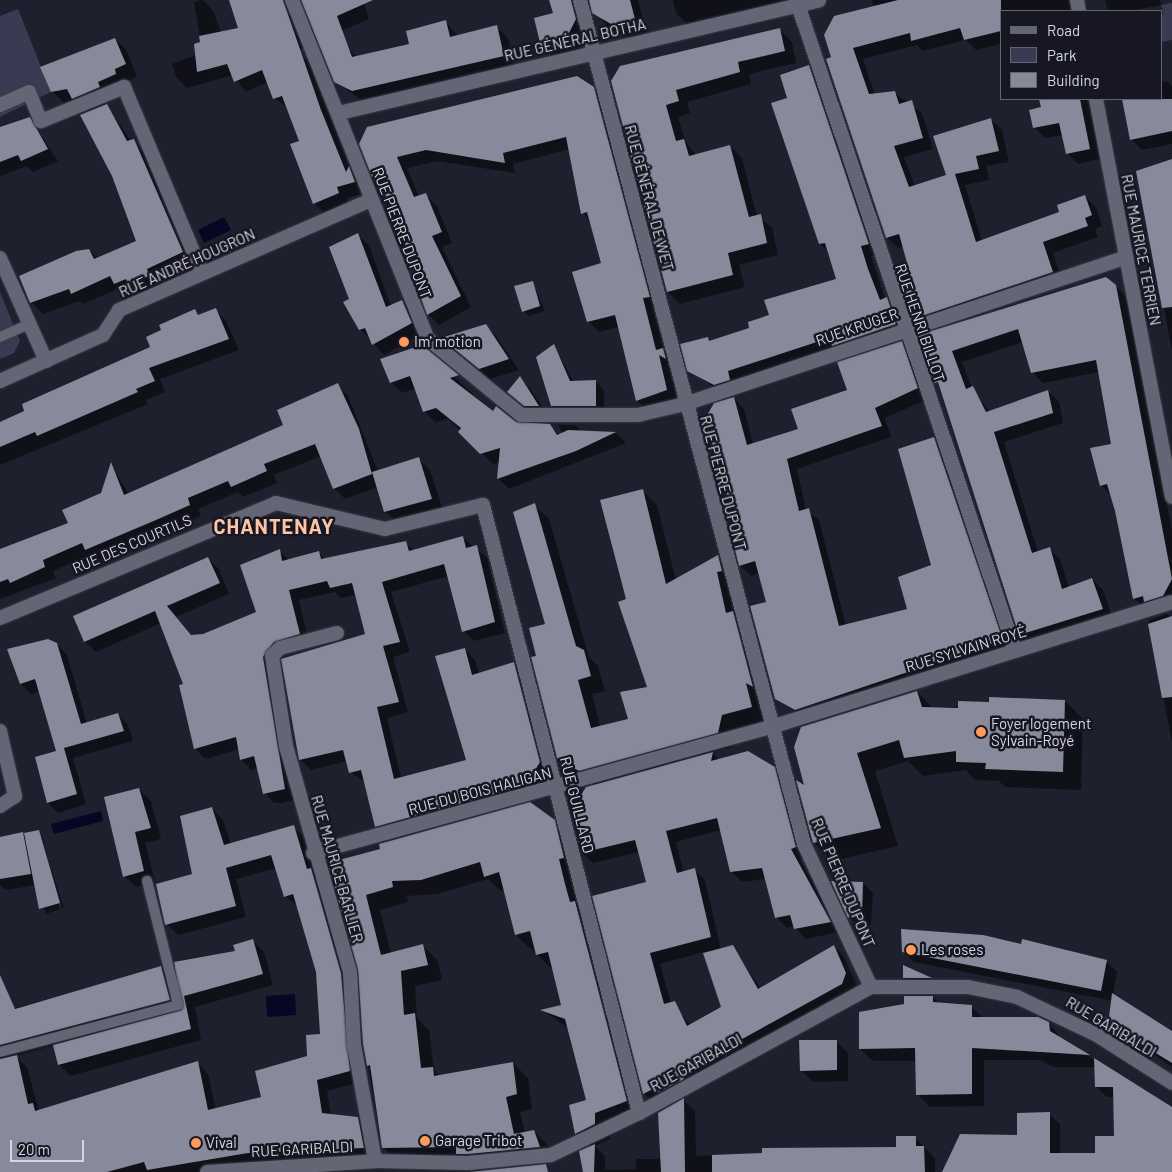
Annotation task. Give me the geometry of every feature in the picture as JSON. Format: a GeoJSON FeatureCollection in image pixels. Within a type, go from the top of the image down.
{"type":"FeatureCollection","features":[{"type":"Feature","properties":{"kind":"street","name":"RUE PIERRE DUPONT"},"geometry":{"type":"LineString","coordinates":[[292,0],[339,113],[371,200],[427,338],[521,414],[638,415],[685,404],[804,844],[871,987]]}},
{"type":"Feature","properties":{"kind":"street","name":"RUE GÉNÉRAL DE WET"},"geometry":{"type":"LineString","coordinates":[[580,0],[685,404]]}},
{"type":"Feature","properties":{"kind":"street","name":"RUE GÉNÉRAL BOTHA"},"geometry":{"type":"LineString","coordinates":[[339,113],[819,0]]}},
{"type":"Feature","properties":{"kind":"street","name":"RUE HENRI BILLOT"},"geometry":{"type":"LineString","coordinates":[[798,5],[904,328],[1014,650]]}},
{"type":"Feature","properties":{"kind":"street"},"geometry":{"type":"LineString","coordinates":[[0,104],[29,92],[41,121],[124,86],[202,273]]}},
{"type":"Feature","properties":{"kind":"street","name":"RUE MAURICE TERRIEN"},"geometry":{"type":"LineString","coordinates":[[1096,100],[1172,497]]}},
{"type":"Feature","properties":{"kind":"street","name":"RUE ANDRÉ HOUGRON"},"geometry":{"type":"LineString","coordinates":[[0,381],[103,335],[119,310],[371,200]]}},
{"type":"Feature","properties":{"kind":"street","name":"RUE KRUGER"},"geometry":{"type":"LineString","coordinates":[[685,404],[904,328],[1126,257]]}},
{"type":"Feature","properties":{"kind":"street"},"geometry":{"type":"LineString","coordinates":[[0,258],[46,361]]}},
{"type":"Feature","properties":{"kind":"street","name":"RUE DES COURTILS"},"geometry":{"type":"LineString","coordinates":[[0,618],[276,503],[385,530],[483,505]]}},
{"type":"Feature","properties":{"kind":"street","name":"RUE GUILLARD"},"geometry":{"type":"LineString","coordinates":[[483,505],[639,1113]]}},
{"type":"Feature","properties":{"kind":"street","name":"RUE SYLVAIN ROYÉ"},"geometry":{"type":"LineString","coordinates":[[771,727],[1172,602]]}},
{"type":"Feature","properties":{"kind":"street","name":"RUE MAURICE BARLIER"},"geometry":{"type":"LineString","coordinates":[[337,633],[280,648],[272,656],[286,746],[313,853],[350,972],[354,1046],[375,1161]]}},
{"type":"Feature","properties":{"kind":"street","name":"RUE DU BOIS HALIGAN"},"geometry":{"type":"LineString","coordinates":[[313,853],[771,727]]}},
{"type":"Feature","properties":{"kind":"street"},"geometry":{"type":"LineString","coordinates":[[0,731],[15,796],[0,806]]}},
{"type":"Feature","properties":{"kind":"street","name":"RUE GARIBALDI"},"geometry":{"type":"LineString","coordinates":[[207,1172],[375,1161],[468,1163],[550,1155],[639,1113],[871,987],[968,987],[1017,997],[1097,1035],[1172,1083]]}},
{"type":"Feature","properties":{"kind":"lane"},"geometry":{"type":"LineString","coordinates":[[0,337],[29,324]]}},
{"type":"Feature","properties":{"kind":"lane"},"geometry":{"type":"LineString","coordinates":[[0,1052],[178,1004],[147,881]]}},
{"type":"Feature","properties":{"kind":"green space"},"geometry":{"type":"Polygon","coordinates":[[[1172,3],[1172,40],[1162,42],[1162,10],[1134,10],[1172,3]]]}},
{"type":"Feature","properties":{"kind":"green space"},"geometry":{"type":"Polygon","coordinates":[[[18,9],[51,92],[0,117],[0,16],[18,9]]]}},
{"type":"Feature","properties":{"kind":"green space"},"geometry":{"type":"Polygon","coordinates":[[[0,292],[20,341],[14,353],[0,359],[0,292]]]}},
{"type":"Feature","properties":{"kind":"shaded area"},"geometry":{"type":"Polygon","coordinates":[[[224,217],[231,230],[204,243],[198,230],[224,217]]]}},
{"type":"Feature","properties":{"kind":"shaded area"},"geometry":{"type":"Polygon","coordinates":[[[101,811],[103,821],[54,834],[51,824],[101,811]]]}},
{"type":"Feature","properties":{"kind":"shaded area"},"geometry":{"type":"Polygon","coordinates":[[[295,994],[296,1015],[267,1017],[266,996],[295,994]]]}},
{"type":"Feature","properties":{"kind":"building"},"geometry":{"type":"Polygon","coordinates":[[[229,0],[283,0],[321,110],[346,172],[349,166],[355,182],[337,187],[339,193],[313,204],[290,144],[299,141],[282,96],[273,99],[262,70],[234,82],[227,64],[197,72],[194,44],[200,42],[199,36],[238,28],[229,0]]]}},
{"type":"Feature","properties":{"kind":"building"},"geometry":{"type":"Polygon","coordinates":[[[301,0],[373,0],[337,16],[352,57],[409,44],[406,31],[446,20],[450,37],[497,25],[504,56],[352,91],[334,82],[301,0]]]}},
{"type":"Feature","properties":{"kind":"building"},"geometry":{"type":"Polygon","coordinates":[[[549,0],[571,0],[576,19],[565,41],[541,47],[534,18],[553,13],[549,0]]]}},
{"type":"Feature","properties":{"kind":"building"},"geometry":{"type":"Polygon","coordinates":[[[589,0],[630,0],[636,23],[618,28],[592,13],[589,0]]]}},
{"type":"Feature","properties":{"kind":"building"},"geometry":{"type":"Polygon","coordinates":[[[898,0],[1001,0],[1000,31],[964,40],[960,28],[911,41],[910,33],[853,48],[869,94],[895,91],[899,104],[912,100],[923,138],[894,146],[909,187],[946,175],[933,136],[991,118],[999,151],[976,156],[979,169],[955,174],[976,242],[1059,212],[1057,205],[1085,195],[1092,215],[1085,218],[1088,226],[1043,242],[1053,272],[913,319],[904,292],[914,288],[899,234],[886,238],[826,59],[831,57],[824,35],[834,16],[898,0]]]}},
{"type":"Feature","properties":{"kind":"building"},"geometry":{"type":"Polygon","coordinates":[[[780,28],[785,51],[738,62],[740,72],[676,90],[679,101],[666,105],[676,141],[684,139],[689,156],[730,145],[749,217],[761,214],[767,243],[728,253],[733,275],[667,292],[611,81],[620,66],[780,28]]]}},
{"type":"Feature","properties":{"kind":"building"},"geometry":{"type":"Polygon","coordinates":[[[115,38],[126,64],[115,69],[116,74],[98,82],[100,87],[72,99],[67,89],[51,92],[40,67],[115,38]]]}},
{"type":"Feature","properties":{"kind":"building"},"geometry":{"type":"Polygon","coordinates":[[[809,65],[869,244],[861,246],[868,269],[880,300],[887,297],[896,324],[832,346],[829,338],[728,371],[730,380],[714,385],[687,371],[680,344],[708,337],[709,341],[749,328],[748,322],[769,315],[764,300],[836,279],[825,243],[819,244],[771,103],[787,98],[780,75],[809,65]]]}},
{"type":"Feature","properties":{"kind":"building"},"geometry":{"type":"Polygon","coordinates":[[[577,76],[594,87],[650,297],[643,298],[656,350],[663,348],[666,359],[659,355],[667,390],[636,401],[615,315],[587,322],[572,272],[601,263],[587,212],[581,214],[566,137],[503,153],[505,163],[426,150],[397,157],[414,197],[426,193],[442,232],[432,236],[461,296],[427,315],[419,293],[424,291],[378,176],[372,177],[359,144],[367,127],[577,76]]]}},
{"type":"Feature","properties":{"kind":"building"},"geometry":{"type":"Polygon","coordinates":[[[1172,99],[1172,131],[1130,140],[1122,100],[1172,99]]]}},
{"type":"Feature","properties":{"kind":"building"},"geometry":{"type":"Polygon","coordinates":[[[1039,100],[1080,100],[1090,149],[1066,154],[1059,123],[1033,128],[1029,110],[1041,107],[1039,100]]]}},
{"type":"Feature","properties":{"kind":"building"},"geometry":{"type":"Polygon","coordinates":[[[107,104],[127,141],[134,139],[183,252],[147,269],[149,276],[128,284],[126,279],[114,284],[110,276],[71,294],[69,289],[30,303],[19,276],[76,251],[89,249],[94,259],[136,241],[112,176],[80,115],[107,104]]]}},
{"type":"Feature","properties":{"kind":"building"},"geometry":{"type":"Polygon","coordinates":[[[30,117],[48,149],[21,161],[18,155],[0,162],[0,127],[30,117]]]}},
{"type":"Feature","properties":{"kind":"building"},"geometry":{"type":"Polygon","coordinates":[[[1172,159],[1172,307],[1162,308],[1136,171],[1172,159]]]}},
{"type":"Feature","properties":{"kind":"building"},"geometry":{"type":"Polygon","coordinates":[[[358,233],[386,307],[402,300],[412,323],[372,345],[365,328],[359,330],[343,302],[349,299],[329,247],[358,233]]]}},
{"type":"Feature","properties":{"kind":"building"},"geometry":{"type":"Polygon","coordinates":[[[1106,277],[1116,285],[1172,579],[1163,596],[1144,602],[1143,596],[1133,599],[1115,511],[1107,484],[1100,486],[1090,448],[1111,444],[1096,360],[1031,373],[1018,329],[952,351],[966,389],[973,386],[986,412],[1048,390],[1053,413],[994,432],[1032,553],[1050,547],[1062,589],[1092,578],[1103,609],[1019,635],[938,382],[934,383],[918,335],[1106,277]]]}},
{"type":"Feature","properties":{"kind":"building"},"geometry":{"type":"Polygon","coordinates":[[[533,281],[540,306],[522,312],[514,286],[533,281]]]}},
{"type":"Feature","properties":{"kind":"building"},"geometry":{"type":"Polygon","coordinates":[[[216,308],[229,339],[149,368],[155,381],[136,389],[138,392],[37,436],[35,432],[0,447],[0,422],[24,411],[22,404],[150,347],[146,337],[161,330],[159,325],[195,309],[198,315],[216,308]]]}},
{"type":"Feature","properties":{"kind":"building"},"geometry":{"type":"Polygon","coordinates":[[[486,324],[509,359],[479,369],[441,338],[486,324]]]}},
{"type":"Feature","properties":{"kind":"building"},"geometry":{"type":"Polygon","coordinates":[[[902,341],[918,388],[875,408],[882,426],[787,459],[799,511],[809,508],[839,626],[907,609],[898,577],[931,565],[898,449],[934,437],[1003,640],[795,710],[775,699],[750,606],[766,602],[755,561],[739,566],[734,546],[741,542],[705,419],[714,403],[734,397],[747,445],[798,429],[791,409],[847,390],[837,362],[902,341]]]}},
{"type":"Feature","properties":{"kind":"building"},"geometry":{"type":"Polygon","coordinates":[[[554,344],[570,381],[596,380],[596,406],[551,406],[536,357],[554,344]]]}},
{"type":"Feature","properties":{"kind":"building"},"geometry":{"type":"Polygon","coordinates":[[[422,345],[459,375],[450,378],[493,411],[496,406],[516,422],[550,424],[557,435],[568,430],[616,432],[576,451],[497,479],[500,448],[480,454],[458,432],[461,428],[436,408],[423,412],[410,376],[390,383],[380,359],[422,345]]]}},
{"type":"Feature","properties":{"kind":"building"},"geometry":{"type":"Polygon","coordinates":[[[520,376],[539,406],[524,406],[507,392],[520,376]]]}},
{"type":"Feature","properties":{"kind":"building"},"geometry":{"type":"Polygon","coordinates":[[[338,383],[359,429],[372,474],[333,489],[315,444],[264,464],[267,471],[231,487],[228,481],[188,498],[190,505],[156,520],[85,550],[82,543],[43,560],[45,567],[10,583],[8,579],[0,582],[0,549],[68,523],[62,510],[101,493],[111,462],[124,495],[283,425],[277,410],[338,383]]]}},
{"type":"Feature","properties":{"kind":"building"},"geometry":{"type":"Polygon","coordinates":[[[419,457],[432,499],[384,512],[372,472],[419,457]]]}},
{"type":"Feature","properties":{"kind":"building"},"geometry":{"type":"Polygon","coordinates":[[[643,489],[666,584],[718,555],[722,571],[717,572],[726,613],[733,611],[753,687],[746,683],[752,707],[722,715],[718,733],[579,771],[557,758],[531,657],[536,656],[529,628],[545,624],[513,512],[535,503],[576,646],[584,650],[591,676],[578,680],[591,728],[628,719],[620,692],[647,687],[618,602],[626,599],[600,500],[643,489]]]}},
{"type":"Feature","properties":{"kind":"building"},"geometry":{"type":"Polygon","coordinates":[[[463,536],[466,548],[477,545],[495,622],[462,632],[444,564],[382,582],[400,642],[383,646],[399,702],[377,707],[394,779],[466,760],[435,656],[465,648],[472,675],[514,662],[540,762],[526,785],[375,827],[361,770],[349,773],[343,750],[299,760],[281,659],[365,634],[352,583],[330,588],[327,581],[289,590],[300,634],[274,642],[263,657],[285,789],[263,794],[254,756],[240,760],[236,737],[194,749],[179,685],[183,684],[155,611],[84,642],[73,616],[208,557],[220,583],[167,606],[191,635],[203,634],[256,612],[240,565],[280,549],[282,561],[319,551],[321,559],[406,541],[409,551],[463,536]]]}},
{"type":"Feature","properties":{"kind":"building"},"geometry":{"type":"Polygon","coordinates":[[[1172,616],[1172,697],[1162,698],[1148,624],[1172,616]]]}},
{"type":"Feature","properties":{"kind":"building"},"geometry":{"type":"Polygon","coordinates":[[[48,639],[57,643],[81,724],[118,713],[124,731],[64,748],[77,794],[47,803],[35,757],[56,751],[35,679],[20,684],[7,649],[48,639]]]}},
{"type":"Feature","properties":{"kind":"building"},"geometry":{"type":"Polygon","coordinates":[[[917,691],[922,707],[958,708],[958,701],[989,702],[989,697],[1065,700],[1063,772],[985,769],[986,763],[956,762],[956,751],[904,758],[899,740],[857,753],[881,828],[813,843],[796,780],[804,785],[794,747],[801,727],[917,691]]]}},
{"type":"Feature","properties":{"kind":"building"},"geometry":{"type":"Polygon","coordinates":[[[748,751],[775,767],[796,847],[791,849],[831,922],[794,929],[790,915],[775,918],[762,868],[730,872],[717,818],[666,831],[677,873],[695,868],[711,937],[650,953],[664,1004],[675,1001],[687,1026],[721,1007],[703,953],[733,945],[758,989],[834,945],[846,973],[842,984],[684,1071],[684,1079],[657,1093],[657,1087],[643,1094],[592,896],[646,882],[635,840],[581,853],[575,805],[586,787],[713,752],[711,761],[748,751]]]}},
{"type":"Feature","properties":{"kind":"building"},"geometry":{"type":"Polygon","coordinates":[[[139,788],[151,828],[135,832],[144,871],[123,877],[104,797],[139,788]]]}},
{"type":"Feature","properties":{"kind":"building"},"geometry":{"type":"Polygon","coordinates":[[[530,802],[555,820],[564,858],[559,859],[565,884],[570,902],[575,901],[627,1101],[595,1113],[595,1124],[575,1134],[569,1105],[586,1100],[565,1019],[540,1010],[561,1005],[548,952],[536,955],[530,931],[515,935],[499,872],[484,877],[480,862],[421,880],[392,881],[393,887],[366,895],[381,955],[423,944],[428,965],[401,971],[404,1015],[415,1013],[421,1068],[433,1067],[434,1076],[513,1062],[517,1094],[506,1097],[514,1134],[534,1130],[540,1147],[468,1154],[456,1154],[456,1147],[382,1148],[370,1065],[367,1066],[363,1044],[358,970],[328,863],[380,849],[379,844],[530,802]]]}},
{"type":"Feature","properties":{"kind":"building"},"geometry":{"type":"Polygon","coordinates":[[[212,807],[224,845],[294,825],[307,869],[311,868],[341,973],[350,1071],[317,1080],[322,1113],[358,1117],[364,1148],[248,1153],[147,1170],[144,1162],[107,1172],[0,1172],[0,1059],[17,1055],[28,1104],[33,1103],[35,1111],[198,1061],[208,1110],[261,1097],[255,1071],[307,1056],[306,1035],[320,1034],[316,972],[293,894],[284,897],[271,855],[226,868],[236,906],[165,925],[156,884],[192,874],[180,816],[212,807]]]}},
{"type":"Feature","properties":{"kind":"building"},"geometry":{"type":"Polygon","coordinates":[[[39,830],[60,903],[39,909],[24,833],[39,830]]]}},
{"type":"Feature","properties":{"kind":"building"},"geometry":{"type":"Polygon","coordinates":[[[23,832],[31,874],[0,879],[0,837],[23,832]]]}},
{"type":"Feature","properties":{"kind":"building"},"geometry":{"type":"Polygon","coordinates":[[[831,881],[863,882],[862,915],[848,918],[831,881]]]}},
{"type":"Feature","properties":{"kind":"building"},"geometry":{"type":"Polygon","coordinates":[[[901,929],[983,935],[1021,944],[1022,939],[1107,960],[1101,991],[902,952],[901,929]]]}},
{"type":"Feature","properties":{"kind":"building"},"geometry":{"type":"Polygon","coordinates":[[[253,939],[263,974],[184,996],[191,1029],[58,1065],[53,1045],[182,1010],[174,962],[235,951],[233,945],[253,939]]]}},
{"type":"Feature","properties":{"kind":"building"},"geometry":{"type":"Polygon","coordinates":[[[903,965],[932,978],[903,978],[903,965]]]}},
{"type":"Feature","properties":{"kind":"building"},"geometry":{"type":"Polygon","coordinates":[[[161,966],[170,1000],[0,1045],[0,975],[15,1009],[161,966]]]}},
{"type":"Feature","properties":{"kind":"building"},"geometry":{"type":"Polygon","coordinates":[[[1112,993],[1172,1031],[1172,1063],[1097,1017],[1109,1017],[1112,993]]]}},
{"type":"Feature","properties":{"kind":"building"},"geometry":{"type":"Polygon","coordinates":[[[904,996],[933,996],[933,1002],[972,1005],[972,1017],[1038,1017],[1049,1022],[1050,1031],[1090,1055],[972,1048],[972,1094],[916,1095],[915,1048],[859,1049],[859,1012],[904,1004],[904,996]]]}},
{"type":"Feature","properties":{"kind":"building"},"geometry":{"type":"Polygon","coordinates":[[[799,1040],[837,1040],[837,1070],[800,1071],[799,1040]]]}},
{"type":"Feature","properties":{"kind":"building"},"geometry":{"type":"Polygon","coordinates":[[[1094,1058],[1172,1107],[1172,1172],[942,1172],[960,1134],[1017,1135],[1017,1113],[1050,1112],[1050,1153],[1095,1153],[1095,1136],[1114,1136],[1113,1087],[1095,1087],[1094,1058]]]}},
{"type":"Feature","properties":{"kind":"building"},"geometry":{"type":"Polygon","coordinates":[[[684,1098],[685,1172],[661,1172],[658,1113],[684,1098]]]}},
{"type":"Feature","properties":{"kind":"building"},"geometry":{"type":"Polygon","coordinates":[[[896,1136],[916,1136],[916,1146],[924,1146],[925,1172],[712,1172],[712,1155],[762,1153],[762,1148],[896,1147],[896,1136]]]}},
{"type":"Feature","properties":{"kind":"building"},"geometry":{"type":"Polygon","coordinates":[[[595,1144],[594,1172],[583,1172],[579,1151],[595,1144]]]}},
{"type":"Feature","properties":{"kind":"building"},"geometry":{"type":"Polygon","coordinates":[[[546,1164],[548,1172],[469,1172],[546,1164]]]}},
{"type":"Feature","properties":{"kind":"place","name":"Im' motion"},"geometry":{"type":"Point","coordinates":[404,342]}},
{"type":"Feature","properties":{"kind":"place","name":"Foyer logement Sylvain-Royé"},"geometry":{"type":"Point","coordinates":[981,732]}},
{"type":"Feature","properties":{"kind":"place","name":"Les roses"},"geometry":{"type":"Point","coordinates":[911,950]}},
{"type":"Feature","properties":{"kind":"place","name":"Garage Tribot"},"geometry":{"type":"Point","coordinates":[425,1141]}},
{"type":"Feature","properties":{"kind":"place","name":"Vival"},"geometry":{"type":"Point","coordinates":[196,1143]}},
{"type":"Feature","properties":{"kind":"district","name":"CHANTENAY"},"geometry":{"type":"Point","coordinates":[274,526]}}]}
